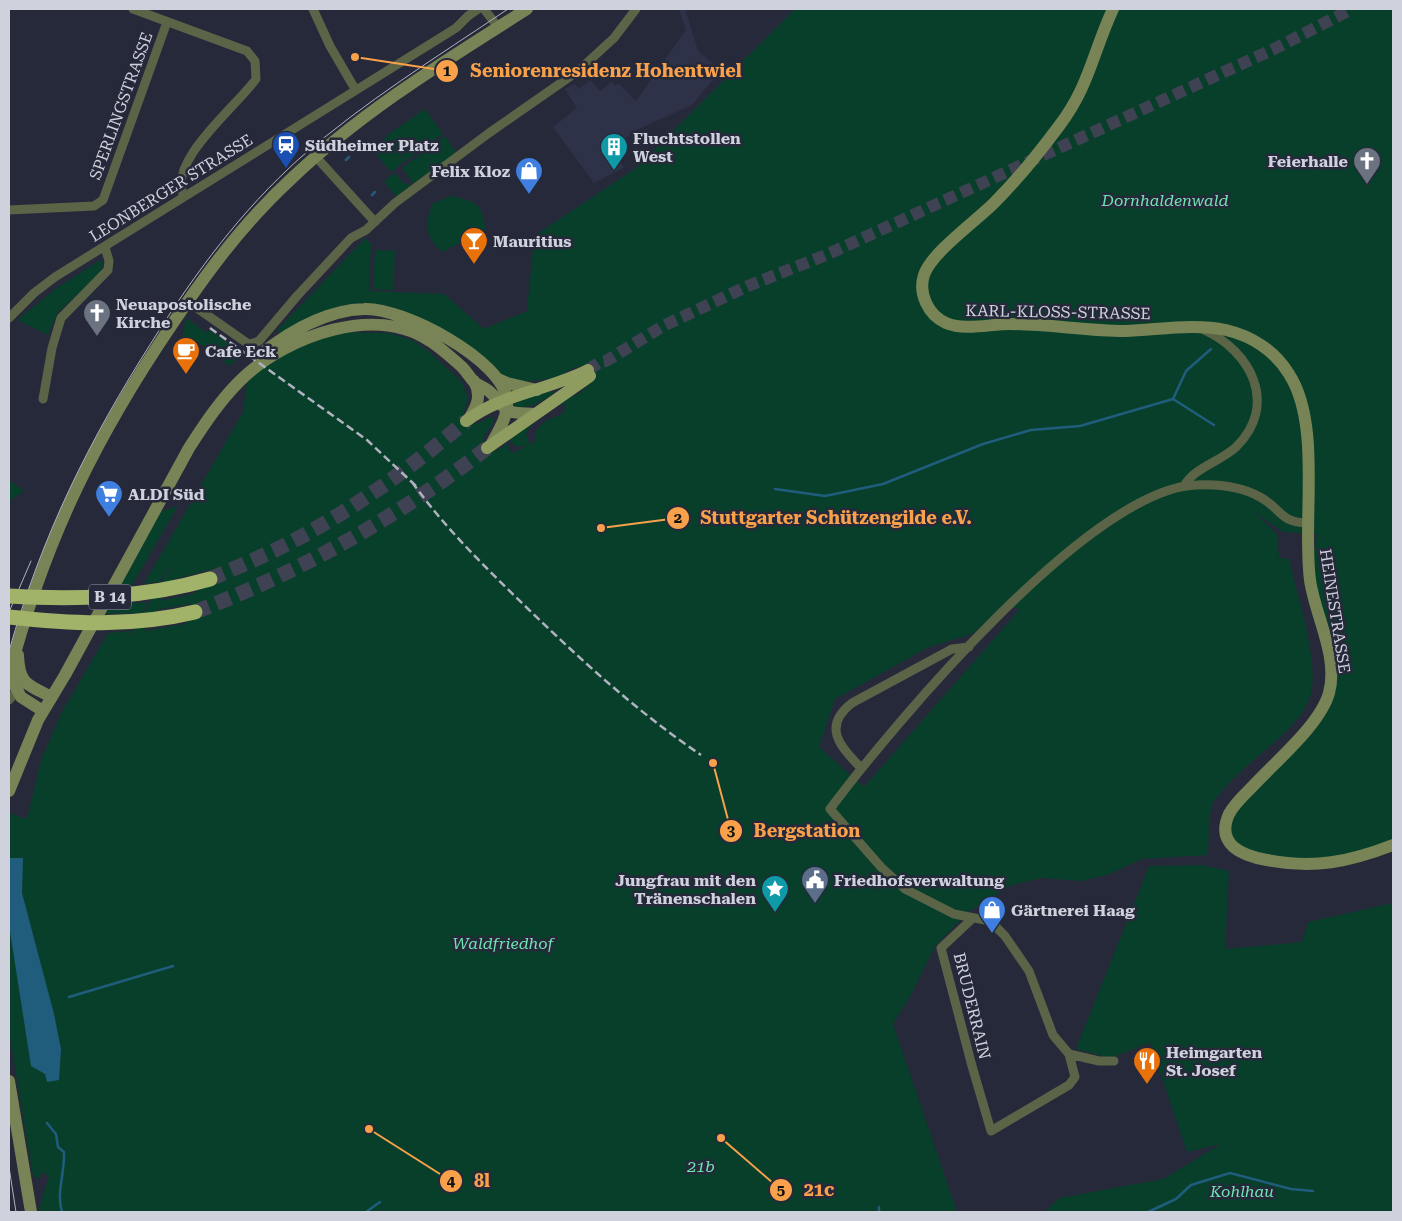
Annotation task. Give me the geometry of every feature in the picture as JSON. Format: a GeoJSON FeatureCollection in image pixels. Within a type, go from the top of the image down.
{"type":"FeatureCollection","features":[{"type":"Feature","properties":{"kind":"highway","name":"B 14"},"geometry":{"type":"LineString","coordinates":[[9,596],[114,597],[182,587],[210,579]]}},
{"type":"Feature","properties":{"kind":"highway","name":"B 14"},"geometry":{"type":"LineString","coordinates":[[9,617],[44,621],[121,623],[166,619],[195,612]]}},
{"type":"Feature","properties":{"kind":"main road"},"geometry":{"type":"LineString","coordinates":[[43,711],[16,691],[9,675],[44,561],[95,450],[135,381],[187,301],[228,245],[290,180],[316,157],[384,103],[527,9]]}},
{"type":"Feature","properties":{"kind":"main road","name":"KARL-KLOSS-STRASSE"},"geometry":{"type":"LineString","coordinates":[[1113,9],[1099,42],[1087,81],[1072,110],[1026,170],[932,261],[924,276],[924,296],[928,307],[937,318],[958,326],[1015,324],[1086,330],[1126,331],[1199,327]]}},
{"type":"Feature","properties":{"kind":"main road"},"geometry":{"type":"LineString","coordinates":[[205,423],[210,409],[234,378],[266,350],[303,327],[346,311],[379,309],[421,324],[458,345],[498,379],[507,384],[537,390]]}},
{"type":"Feature","properties":{"kind":"main road"},"geometry":{"type":"LineString","coordinates":[[9,791],[43,711],[158,502],[205,423],[242,379],[267,359],[309,337],[347,326],[376,325],[415,333],[438,347],[463,368],[474,382],[504,404],[535,414]]}},
{"type":"Feature","properties":{"kind":"main road","name":"HEINESTRASSE"},"geometry":{"type":"LineString","coordinates":[[1199,327],[1228,330],[1253,340],[1275,356],[1292,378],[1299,394],[1305,421],[1310,582],[1330,664],[1329,693],[1322,708],[1308,728],[1235,805],[1226,822],[1226,833],[1231,845],[1242,854],[1291,864],[1332,864],[1393,845]]}},
{"type":"Feature","properties":{"kind":"main road"},"geometry":{"type":"LineString","coordinates":[[474,382],[478,397],[475,409],[467,420],[504,404],[537,390],[590,373],[490,446],[504,404],[498,379]]}},
{"type":"Feature","properties":{"kind":"main road"},"geometry":{"type":"LineString","coordinates":[[16,691],[52,697]]}},
{"type":"Feature","properties":{"kind":"main road"},"geometry":{"type":"LineString","coordinates":[[9,1081],[31,1212]]}},
{"type":"Feature","properties":{"kind":"main road"},"geometry":{"type":"LineString","coordinates":[[9,1110],[26,1212]]}},
{"type":"Feature","properties":{"kind":"street"},"geometry":{"type":"LineString","coordinates":[[134,9],[247,51],[256,61],[256,80],[213,128],[188,161],[181,177],[180,188],[184,196]]}},
{"type":"Feature","properties":{"kind":"street"},"geometry":{"type":"LineString","coordinates":[[313,9],[330,46],[355,89]]}},
{"type":"Feature","properties":{"kind":"street","name":"LEONBERGER STRASSE"},"geometry":{"type":"LineString","coordinates":[[9,318],[12,307],[55,277],[456,28],[478,9]]}},
{"type":"Feature","properties":{"kind":"street"},"geometry":{"type":"LineString","coordinates":[[484,9],[498,27]]}},
{"type":"Feature","properties":{"kind":"street"},"geometry":{"type":"LineString","coordinates":[[187,301],[250,344],[259,341],[297,296],[351,238],[375,222],[395,203],[478,141],[578,71],[614,38],[636,9]]}},
{"type":"Feature","properties":{"kind":"street","name":"SPERLINGSTRASSE"},"geometry":{"type":"LineString","coordinates":[[9,210],[94,206],[103,200],[167,22]]}},
{"type":"Feature","properties":{"kind":"street"},"geometry":{"type":"LineString","coordinates":[[316,157],[375,222]]}},
{"type":"Feature","properties":{"kind":"street"},"geometry":{"type":"LineString","coordinates":[[43,399],[52,348],[61,318],[108,270],[109,261],[105,247]]}},
{"type":"Feature","properties":{"kind":"street"},"geometry":{"type":"LineString","coordinates":[[1184,486],[1198,471],[1228,454],[1240,442],[1250,428],[1255,412],[1255,382],[1244,360],[1223,338],[1199,327]]}},
{"type":"Feature","properties":{"kind":"street"},"geometry":{"type":"LineString","coordinates":[[974,918],[933,905],[905,890],[881,867],[830,808],[861,768],[969,647],[1076,544],[1099,528],[1157,494],[1184,486],[1227,486],[1245,490],[1266,501],[1289,521],[1307,523]]}},
{"type":"Feature","properties":{"kind":"street"},"geometry":{"type":"LineString","coordinates":[[861,768],[840,745],[836,731],[840,714],[852,704],[952,649],[969,647]]}},
{"type":"Feature","properties":{"kind":"street","name":"BRUDERRAIN"},"geometry":{"type":"LineString","coordinates":[[974,918],[990,920],[1019,954],[1029,971],[1054,1035],[1069,1054],[1075,1077],[1069,1086],[991,1131],[941,948],[974,918]]}},
{"type":"Feature","properties":{"kind":"street"},"geometry":{"type":"LineString","coordinates":[[1069,1054],[1099,1062],[1114,1061]]}},
{"type":"Feature","properties":{"kind":"shaded area"},"geometry":{"type":"Polygon","coordinates":[[[679,9],[685,9],[698,51],[721,70],[692,105],[632,132],[613,152],[624,167],[594,183],[553,127],[577,108],[565,89],[574,84],[579,89],[590,80],[600,91],[612,82],[615,86],[618,83],[636,101],[686,30],[679,9]]]}},
{"type":"Feature","properties":{"kind":"shaded area"},"geometry":{"type":"Polygon","coordinates":[[[9,858],[23,858],[22,893],[54,1014],[61,1049],[59,1080],[47,1082],[45,1074],[31,1066],[9,925],[9,858]]]}},
{"type":"Feature","properties":{"kind":"green space"},"geometry":{"type":"Polygon","coordinates":[[[795,9],[1393,9],[1393,845],[1332,864],[1237,851],[1226,822],[1308,728],[1331,683],[1309,585],[1317,534],[1283,532],[1253,511],[1277,534],[1279,558],[1289,559],[1310,648],[1313,683],[1310,697],[1294,723],[1283,735],[1244,768],[1216,798],[1212,806],[1210,818],[1208,855],[1142,859],[1107,875],[1081,881],[1042,878],[1012,885],[968,912],[935,946],[912,993],[893,1024],[957,1212],[38,1212],[49,1176],[42,1172],[39,1179],[33,1176],[9,1032],[9,813],[27,819],[41,760],[63,710],[108,633],[131,631],[129,638],[173,562],[159,582],[144,584],[243,412],[247,382],[273,359],[336,332],[389,333],[412,340],[427,350],[461,381],[468,397],[463,417],[469,424],[479,423],[490,417],[494,418],[492,425],[483,437],[484,446],[495,451],[510,443],[508,448],[512,453],[528,446],[517,447],[507,438],[571,394],[574,397],[586,388],[594,377],[586,366],[571,369],[557,378],[521,382],[513,380],[498,374],[439,330],[400,311],[381,305],[364,303],[348,305],[316,316],[279,335],[278,329],[365,238],[371,244],[369,291],[444,294],[484,329],[527,311],[534,236],[636,168],[795,9]],[[566,403],[543,415],[528,429],[526,434],[530,445],[536,440],[535,434],[542,423],[564,412],[566,403]],[[209,570],[172,580],[161,600],[185,596],[197,591],[203,587],[211,573],[209,570]],[[189,604],[156,610],[144,631],[184,624],[194,616],[195,606],[189,604]],[[1006,606],[972,634],[929,647],[835,699],[819,747],[864,787],[1020,609],[1006,606]]]}},
{"type":"Feature","properties":{"kind":"green space"},"geometry":{"type":"Polygon","coordinates":[[[425,109],[443,134],[406,161],[386,136],[425,109]]]}},
{"type":"Feature","properties":{"kind":"green space"},"geometry":{"type":"Polygon","coordinates":[[[445,136],[457,153],[414,184],[402,168],[445,136]]]}},
{"type":"Feature","properties":{"kind":"green space"},"geometry":{"type":"Polygon","coordinates":[[[386,137],[405,161],[391,172],[371,148],[374,146],[383,156],[374,145],[386,137]]]}},
{"type":"Feature","properties":{"kind":"green space"},"geometry":{"type":"Polygon","coordinates":[[[395,173],[404,184],[406,182],[411,187],[397,198],[384,181],[395,173]]]}},
{"type":"Feature","properties":{"kind":"green space"},"geometry":{"type":"Polygon","coordinates":[[[451,196],[477,205],[482,214],[486,230],[442,252],[429,235],[427,224],[432,204],[451,196]]]}},
{"type":"Feature","properties":{"kind":"green space"},"geometry":{"type":"Polygon","coordinates":[[[375,250],[395,251],[393,290],[373,289],[375,250]]]}},
{"type":"Feature","properties":{"kind":"green space"},"geometry":{"type":"Polygon","coordinates":[[[100,260],[103,264],[101,273],[58,312],[48,335],[17,320],[58,287],[100,260]]]}},
{"type":"Feature","properties":{"kind":"green space"},"geometry":{"type":"Polygon","coordinates":[[[186,318],[207,333],[210,330],[242,353],[230,366],[200,344],[182,338],[186,318]]]}},
{"type":"Feature","properties":{"kind":"green space"},"geometry":{"type":"Polygon","coordinates":[[[552,391],[554,393],[535,404],[525,407],[514,407],[513,405],[515,402],[552,391]]]}},
{"type":"Feature","properties":{"kind":"green space"},"geometry":{"type":"Polygon","coordinates":[[[9,480],[24,491],[9,501],[9,480]]]}},
{"type":"Feature","properties":{"kind":"green space"},"geometry":{"type":"Polygon","coordinates":[[[178,506],[132,585],[119,586],[158,512],[178,506]]]}},
{"type":"Feature","properties":{"kind":"green space"},"geometry":{"type":"Polygon","coordinates":[[[148,602],[142,613],[104,614],[108,605],[148,602]]]}},
{"type":"Feature","properties":{"kind":"green space","name":"Kohlhau"},"geometry":{"type":"Polygon","coordinates":[[[1202,865],[1229,871],[1225,949],[1302,942],[1308,922],[1393,903],[1393,1212],[1044,1212],[1060,1198],[1163,1179],[1221,1144],[1187,1152],[1150,1043],[1110,1058],[1076,1049],[1149,866],[1202,865]]]}},
{"type":"Feature","properties":{"kind":"waterway"},"geometry":{"type":"LineString","coordinates":[[346,160],[349,157]]}},
{"type":"Feature","properties":{"kind":"waterway"},"geometry":{"type":"LineString","coordinates":[[372,195],[375,192]]}},
{"type":"Feature","properties":{"kind":"waterway"},"geometry":{"type":"LineString","coordinates":[[1173,399],[1186,371],[1211,349]]}},
{"type":"Feature","properties":{"kind":"waterway"},"geometry":{"type":"LineString","coordinates":[[775,489],[825,496],[883,484],[983,444],[1031,430],[1080,426],[1173,399],[1214,425]]}},
{"type":"Feature","properties":{"kind":"waterway"},"geometry":{"type":"LineString","coordinates":[[69,997],[173,966]]}},
{"type":"Feature","properties":{"kind":"waterway"},"geometry":{"type":"LineString","coordinates":[[47,1123],[56,1134],[58,1147],[64,1152],[60,1190],[62,1212]]}},
{"type":"Feature","properties":{"kind":"waterway"},"geometry":{"type":"LineString","coordinates":[[1148,1212],[1176,1199],[1191,1185],[1230,1173],[1291,1189],[1313,1191]]}},
{"type":"Feature","properties":{"kind":"waterway"},"geometry":{"type":"LineString","coordinates":[[366,1212],[380,1202]]}},
{"type":"Feature","properties":{"kind":"waterway"},"geometry":{"type":"LineString","coordinates":[[879,1207],[879,1212]]}},
{"type":"Feature","properties":{"kind":"tunnel"},"geometry":{"type":"LineString","coordinates":[[588,370],[663,326],[748,286],[826,255],[1274,49],[1352,9]]}},
{"type":"Feature","properties":{"kind":"tunnel"},"geometry":{"type":"LineString","coordinates":[[210,579],[307,534],[395,477],[466,421]]}},
{"type":"Feature","properties":{"kind":"tunnel"},"geometry":{"type":"LineString","coordinates":[[195,612],[273,579],[347,541],[418,497],[487,448]]}},
{"type":"Feature","properties":{"kind":"tram line"},"geometry":{"type":"LineString","coordinates":[[9,651],[36,568],[69,490],[108,415],[130,378],[202,267],[258,199],[300,158],[350,117],[508,9]]}},
{"type":"Feature","properties":{"kind":"tram line"},"geometry":{"type":"LineString","coordinates":[[9,612],[31,561]]}},
{"type":"Feature","properties":{"kind":"tram line"},"geometry":{"type":"LineString","coordinates":[[9,1167],[16,1212]]}},
{"type":"Feature","properties":{"kind":"railway"},"geometry":{"type":"LineString","coordinates":[[210,328],[367,440],[416,486]]}},
{"type":"Feature","properties":{"kind":"railway"},"geometry":{"type":"LineString","coordinates":[[412,482],[465,546],[587,665],[654,721],[701,755]]}},
{"type":"Feature","properties":{"kind":"place","name":"Seniorenresidenz Hohentwiel"},"geometry":{"type":"Point","coordinates":[355,57]}},
{"type":"Feature","properties":{"kind":"place","name":"Südheimer Platz"},"geometry":{"type":"Point","coordinates":[286,169]}},
{"type":"Feature","properties":{"kind":"place","name":"Fluchtstollen West"},"geometry":{"type":"Point","coordinates":[614,171]}},
{"type":"Feature","properties":{"kind":"place","name":"Feierhalle"},"geometry":{"type":"Point","coordinates":[1367,185]}},
{"type":"Feature","properties":{"kind":"place","name":"Felix Kloz"},"geometry":{"type":"Point","coordinates":[529,195]}},
{"type":"Feature","properties":{"kind":"place","name":"Mauritius"},"geometry":{"type":"Point","coordinates":[474,265]}},
{"type":"Feature","properties":{"kind":"place","name":"Neuapostolische Kirche"},"geometry":{"type":"Point","coordinates":[97,337]}},
{"type":"Feature","properties":{"kind":"place","name":"Cafe Eck"},"geometry":{"type":"Point","coordinates":[186,375]}},
{"type":"Feature","properties":{"kind":"place","name":"ALDI Süd"},"geometry":{"type":"Point","coordinates":[109,518]}},
{"type":"Feature","properties":{"kind":"place","name":"Stuttgarter Schützengilde e.V."},"geometry":{"type":"Point","coordinates":[601,528]}},
{"type":"Feature","properties":{"kind":"place","name":"Bergstation"},"geometry":{"type":"Point","coordinates":[713,763]}},
{"type":"Feature","properties":{"kind":"place","name":"Friedhofsverwaltung"},"geometry":{"type":"Point","coordinates":[815,904]}},
{"type":"Feature","properties":{"kind":"place","name":"Jungfrau mit den Tränenschalen"},"geometry":{"type":"Point","coordinates":[775,913]}},
{"type":"Feature","properties":{"kind":"place","name":"Gärtnerei Haag"},"geometry":{"type":"Point","coordinates":[992,934]}},
{"type":"Feature","properties":{"kind":"place","name":"Heimgarten St. Josef"},"geometry":{"type":"Point","coordinates":[1147,1085]}},
{"type":"Feature","properties":{"kind":"place","name":"8l"},"geometry":{"type":"Point","coordinates":[369,1129]}},
{"type":"Feature","properties":{"kind":"place","name":"21c"},"geometry":{"type":"Point","coordinates":[721,1138]}},
{"type":"Feature","properties":{"kind":"park label","name":"Dornhaldenwald"},"geometry":{"type":"Point","coordinates":[1165,200]}},
{"type":"Feature","properties":{"kind":"park label","name":"Waldfriedhof"},"geometry":{"type":"Point","coordinates":[503,943]}},
{"type":"Feature","properties":{"kind":"park label","name":"21b"},"geometry":{"type":"Point","coordinates":[701,1166]}}]}
